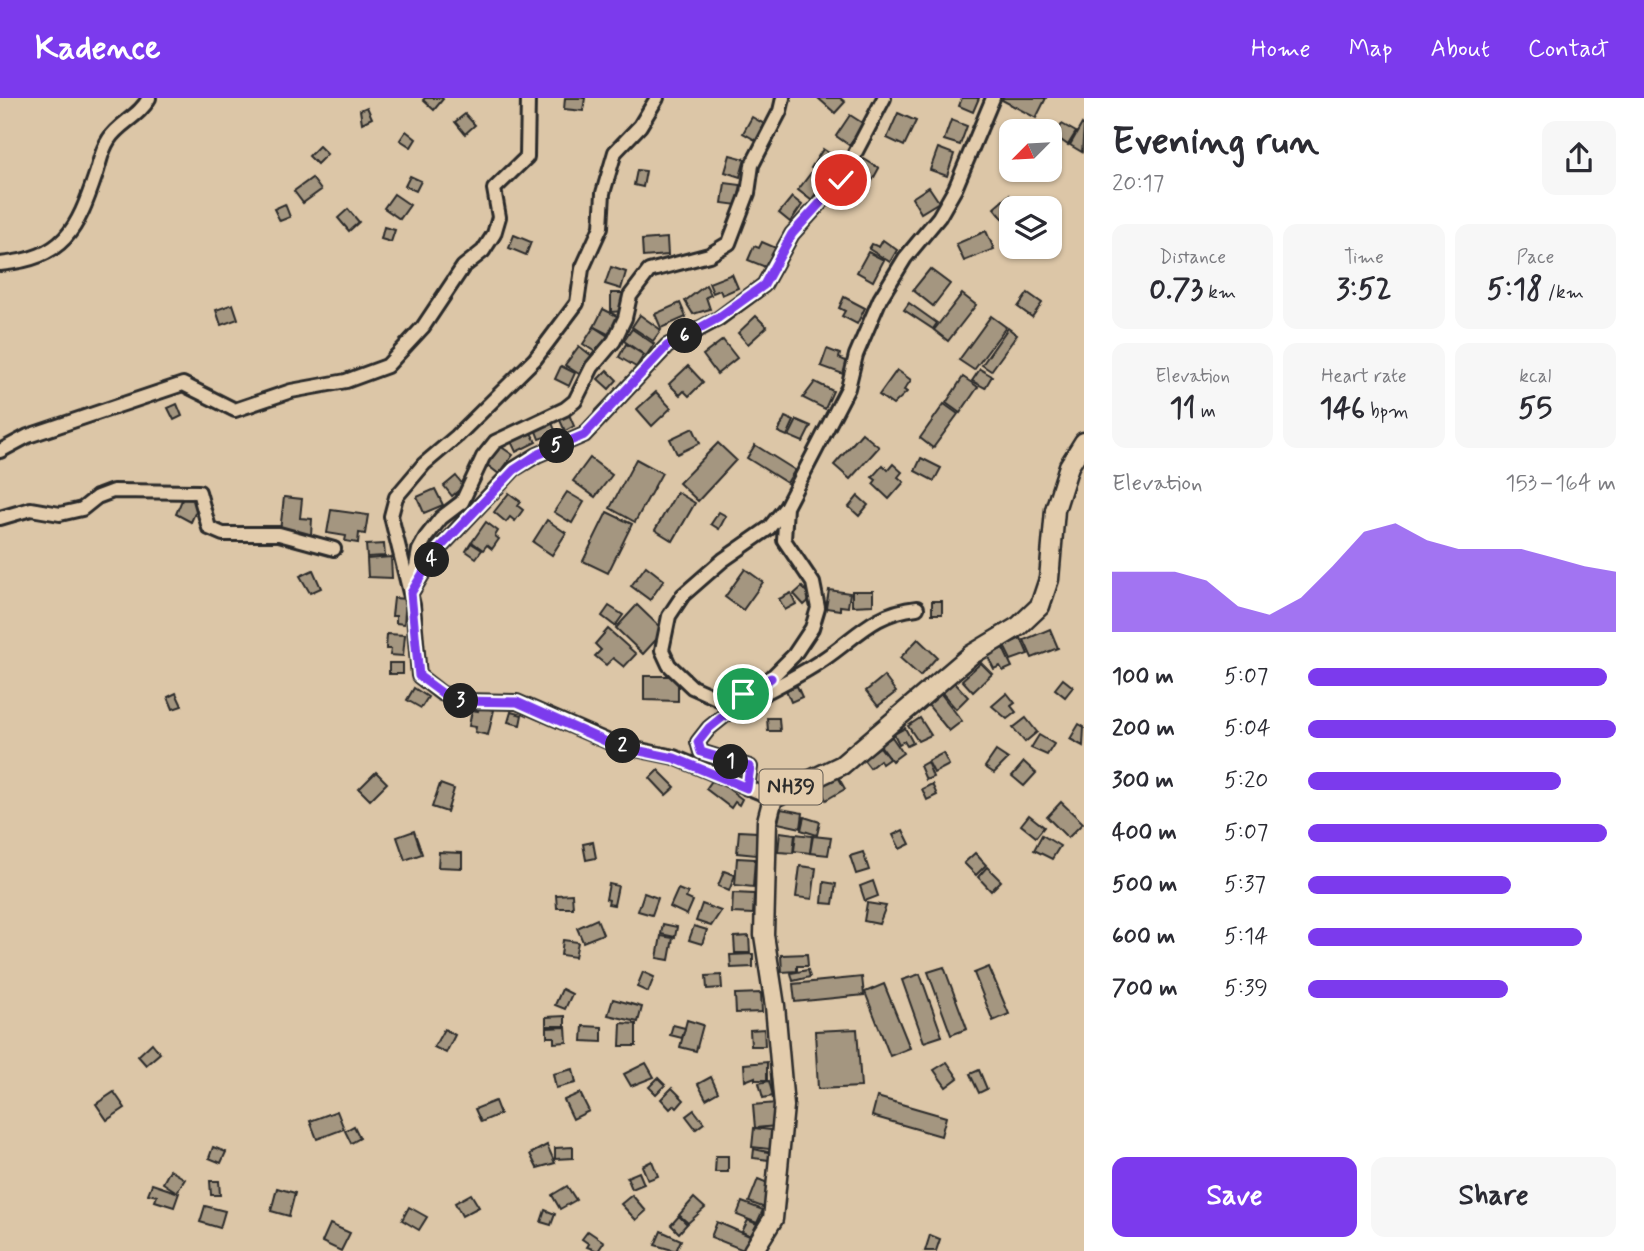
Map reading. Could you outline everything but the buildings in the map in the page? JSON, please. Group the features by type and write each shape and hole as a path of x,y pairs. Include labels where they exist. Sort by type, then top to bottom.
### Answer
{"highway":[{"name":"NH39","path":"754,1251 773,1219 784,1106 775,1006 764,935 767,821 773,797 842,765 971,655 1019,626 1040,606 1049,579 1055,510 1069,466 1084,442"}],"street":[{"path":"0,264 23,262 46,255 71,235 82,214 100,153 111,136 132,120 149,98"},
{"path":"0,452 28,436 183,384 235,410 291,391 346,381 387,366 424,327 463,267 483,251 494,234 499,217 494,189 527,157 528,98"},
{"path":"657,98 640,126 615,152 603,193 601,227 582,269 577,303 535,359 457,436 424,464 396,497 391,516 411,593 419,676 442,693 461,701 517,702 616,746 674,758 773,797"},
{"path":"411,593 419,550 441,518 462,502 483,457 495,442 565,409 575,401 592,367 614,341 625,318 630,296 649,271 709,255 729,243 748,194 752,165 780,111 783,98"},
{"path":"411,593 435,553 514,470 537,455 584,435 667,346 718,318 764,285 792,234 841,180 884,98"},
{"path":"771,678 743,694 721,700 692,687 669,665 662,650 669,616 683,594 723,560 769,528 786,507 848,388 856,355 880,299 905,258 939,217 955,189 993,98"},
{"path":"0,517 31,509 60,514 113,491 199,492 208,528 223,534 279,534 334,549"},
{"path":"747,788 750,767 701,752 698,742 709,728 771,678 794,655 812,628 818,608 813,583 784,540 786,507"},
{"path":"730,711 825,658 855,632 875,620 898,610 917,608"}],"route":[{"path":"743,694 771,678 709,728 698,742 701,752 750,767 747,788 674,758 645,749 616,746 550,714 517,702 461,701 442,693 419,676 411,593 428,569 435,553 476,513 514,470 537,455 584,435 667,346 718,318 764,285 792,234 841,180"}]}
